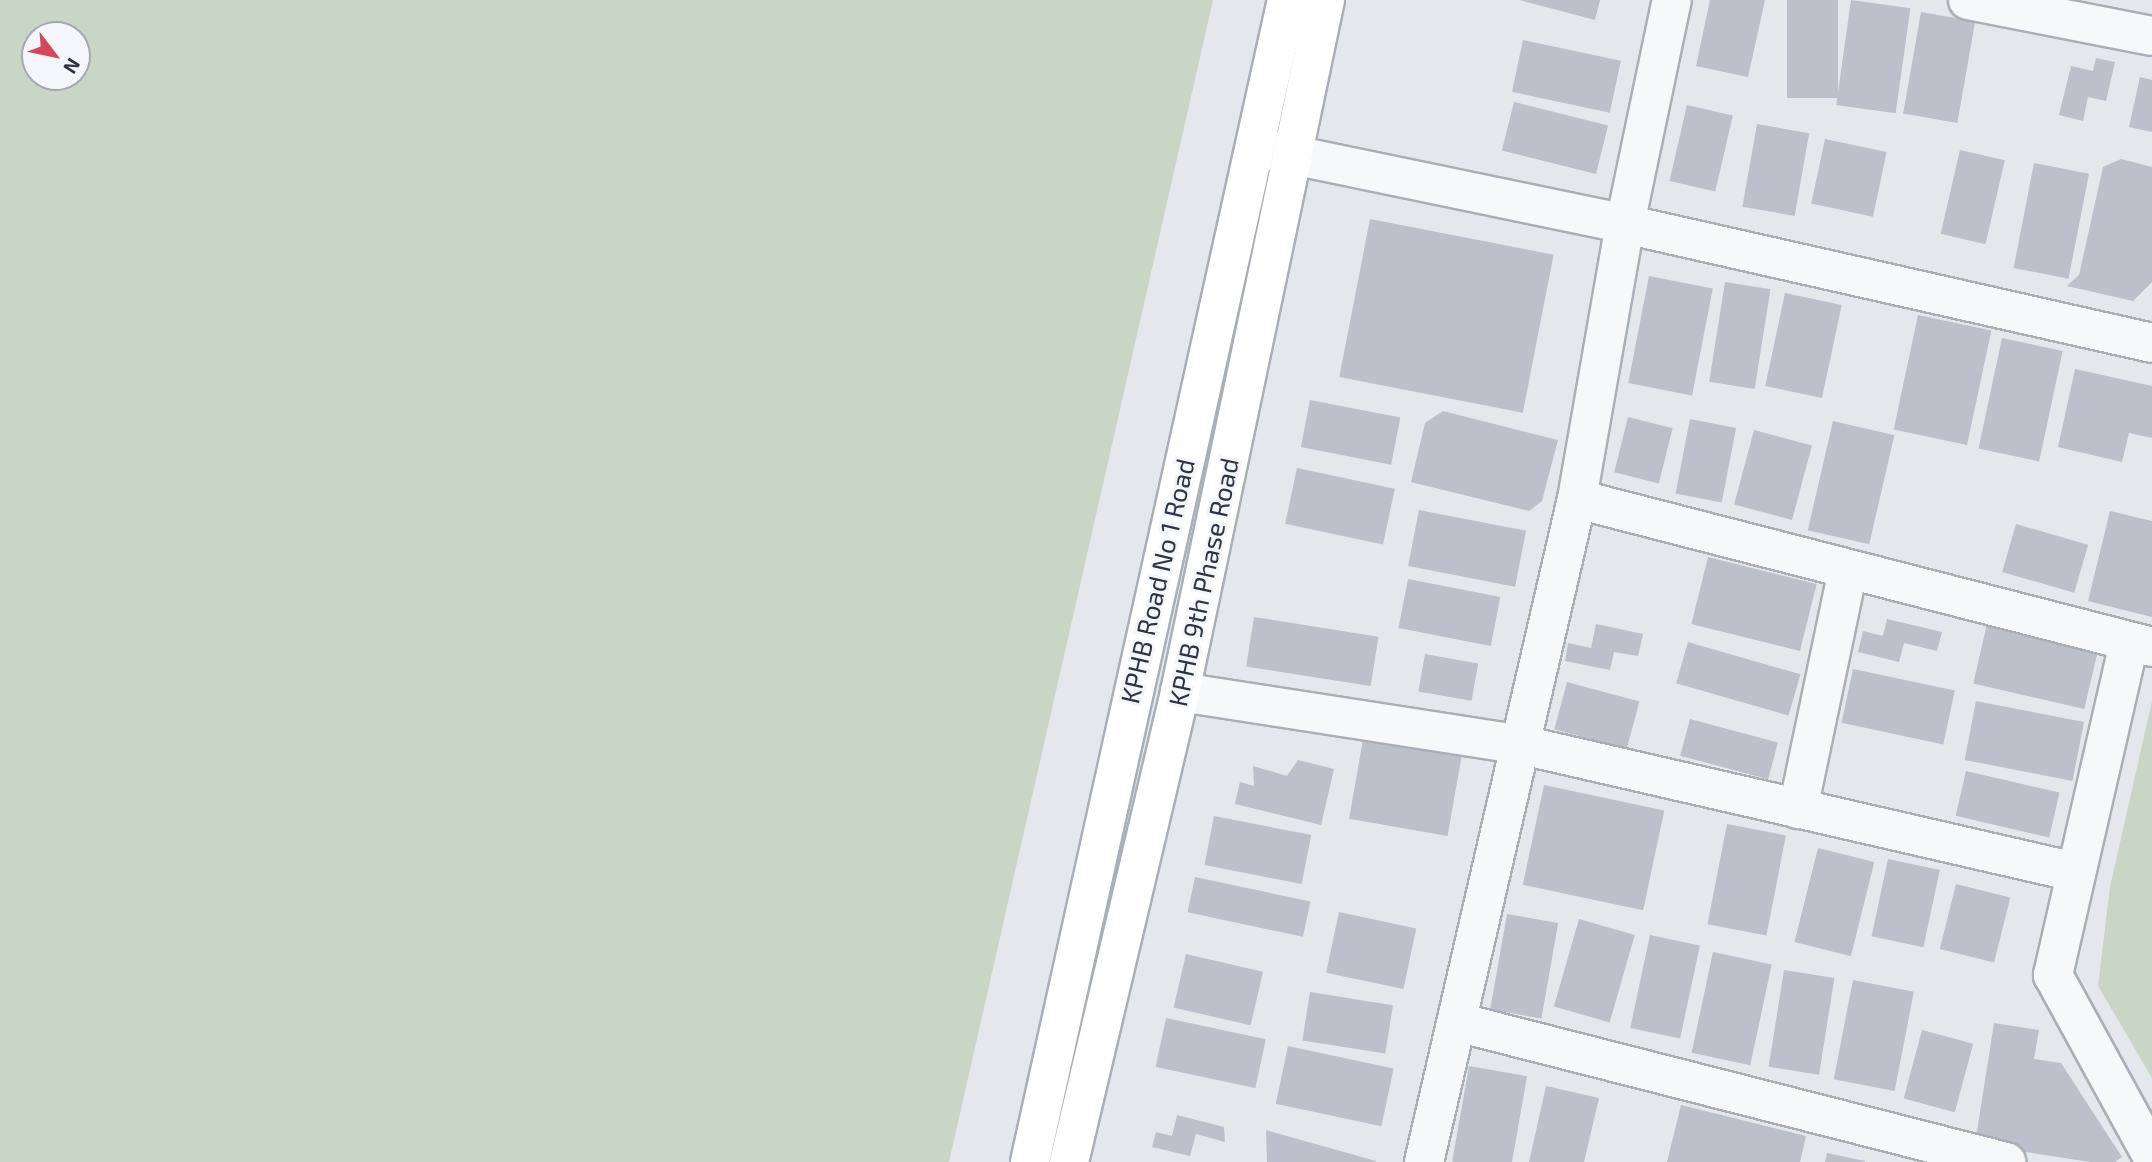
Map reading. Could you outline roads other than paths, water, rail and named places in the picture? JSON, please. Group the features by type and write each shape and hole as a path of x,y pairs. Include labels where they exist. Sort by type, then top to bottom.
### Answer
{"main road":[{"name":"KPHB Road No 1 Road","path":"1030,1162 1287,0"},
{"name":"KPHB 9th Phase Road","path":"1069,1162 1180,692 1295,154 1325,0"}],"street":[{"path":"1424,1162 1577,499 1625,224 1672,0"},
{"path":"1968,0 2152,36"},
{"path":"1254,147 1625,224 2152,343"},
{"path":"1577,499 2141,645 2075,872 2053,975 2152,1156"},
{"path":"1798,809 1848,570"},
{"path":"1180,692 1521,745 2075,872"},
{"path":"1457,1022 2006,1162"}]}
